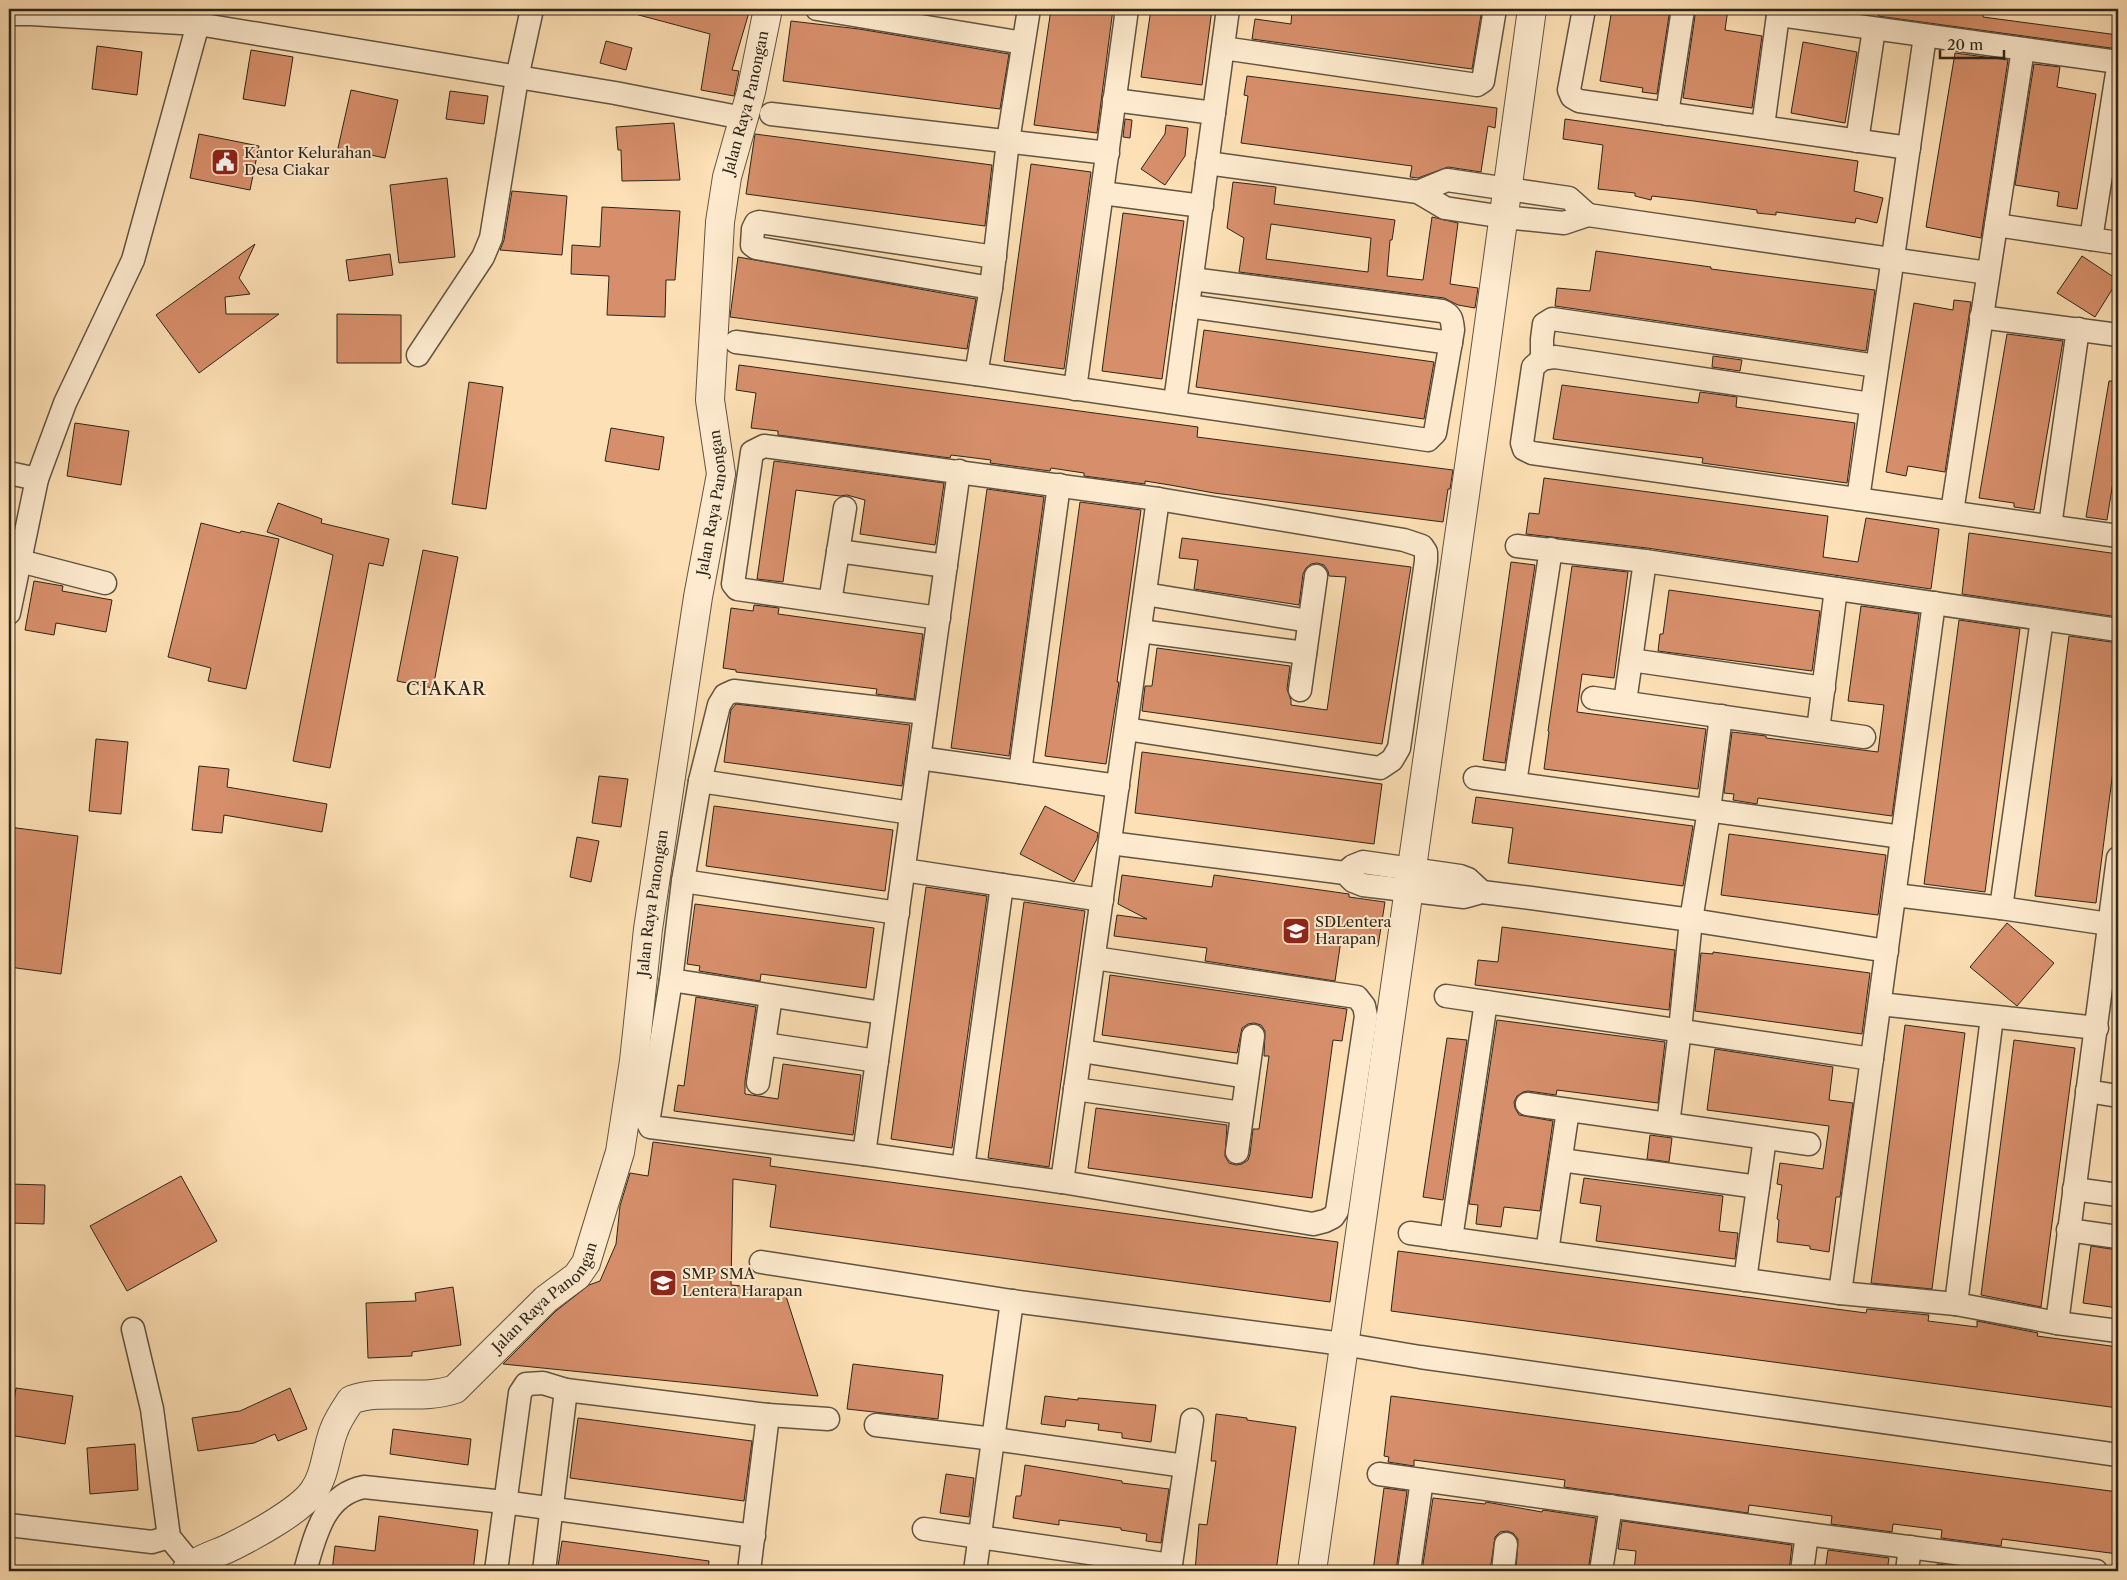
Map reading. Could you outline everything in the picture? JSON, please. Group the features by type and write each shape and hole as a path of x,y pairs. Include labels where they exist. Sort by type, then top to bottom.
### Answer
{"street":[{"path":"418,355 483,257 491,238 517,78 532,9"},
{"name":"Jalan Raya Panongan","path":"189,1568 264,1529 297,1506 313,1492 322,1471 334,1430 351,1400 368,1396 437,1394 456,1389 540,1305 577,1276 586,1263 620,1152 634,1061 654,890 698,597 721,474 710,400 720,222 727,178 751,92 768,9"},
{"path":"816,9 1023,43"},
{"path":"976,374 991,288 1008,141 1029,9"},
{"path":"1075,389 1127,9"},
{"path":"1175,402 1228,9"},
{"path":"1223,48 1477,86 1483,81 1495,9"},
{"path":"1312,1571 1354,1346 1421,882 1513,218 1532,9"},
{"path":"1584,9 1570,90 1572,97 1579,100 1909,148"},
{"path":"1667,114 1683,9"},
{"path":"1763,126 1778,12 1830,16 1874,29 2118,62"},
{"path":"9,14 198,24 615,93 743,118"},
{"path":"9,613 37,479 65,402 132,260 198,24"},
{"path":"1858,141 1874,29"},
{"path":"1858,499 1925,36"},
{"path":"1952,512 2023,49"},
{"path":"2091,239 2118,68"},
{"path":"1114,100 1214,113"},
{"path":"771,114 1108,153"},
{"path":"1207,163 1418,192 1445,208 1513,218 1564,223 1588,215 1988,273"},
{"path":"1418,192 1447,180 1569,198 1588,215"},
{"path":"1102,193 1202,206"},
{"path":"991,288 756,248 752,245 753,229 756,223 759,222 995,257"},
{"path":"1996,224 2118,243"},
{"path":"736,342 1175,402 1428,440 1435,433 1453,330 1451,317 1442,311 1192,279"},
{"path":"1188,306 1451,343"},
{"path":"1981,317 2118,335"},
{"path":"1877,366 1552,320 1544,324 1542,358 1534,367 1522,437 1524,449 1532,452 2118,536"},
{"path":"2050,526 2078,329"},
{"path":"1542,358 1555,357 1871,404"},
{"path":"939,618 737,589 734,584 752,452 764,446 959,470 1158,499 1404,540 1422,546 1426,552 1400,748 1392,760 1380,768 1126,729"},
{"path":"864,1154 959,470"},
{"path":"9,473 37,479"},
{"path":"1020,772 1059,485"},
{"path":"1062,1182 1158,499"},
{"path":"830,602 845,508"},
{"path":"1516,546 1645,561 2118,630"},
{"path":"1515,783 1550,549"},
{"path":"838,551 946,566"},
{"path":"20,561 105,583"},
{"path":"1625,702 1645,561"},
{"path":"1300,690 1316,576"},
{"path":"1818,730 1836,589"},
{"path":"1145,594 1310,621"},
{"path":"1840,1293 1934,603"},
{"path":"2001,908 2042,619"},
{"path":"1140,631 1305,653"},
{"path":"1631,660 1824,688"},
{"path":"925,713 734,691 725,695 719,705 700,781 683,881 671,980 650,1114 650,1127 864,1154 1062,1182 1313,1224 1325,1221 1337,1211 1366,1016 1364,1006 1357,997 1094,958"},
{"path":"1593,698 1864,737"},
{"path":"1668,1124 1691,920 1709,810 1721,716"},
{"path":"919,758 1118,786"},
{"path":"1475,778 1902,837"},
{"path":"700,781 911,814"},
{"path":"1110,843 1344,873 1353,866 1363,862 1421,882 1458,886 1464,898 1482,892 1691,920 1887,951"},
{"path":"2057,1323 2087,1092 2097,1028 2110,978 2109,924 2118,867"},
{"path":"904,870 1102,900"},
{"path":"683,881 898,913"},
{"path":"963,1168 1002,885"},
{"path":"1895,895 2109,924"},
{"path":"671,980 883,1013"},
{"path":"758,1083 771,996"},
{"path":"1446,996 1872,1059"},
{"path":"1452,1239 1486,1002"},
{"path":"1880,1004 2097,1028"},
{"path":"1956,1304 1992,1017"},
{"path":"1237,1152 1253,1036"},
{"path":"764,1044 877,1061"},
{"path":"1081,1051 1247,1077"},
{"path":"1075,1089 1242,1113"},
{"path":"2087,1092 2118,1096"},
{"path":"1527,1104 1809,1144"},
{"path":"1547,1252 1568,1110"},
{"path":"1745,1280 1765,1138"},
{"path":"1561,1160 1758,1188"},
{"path":"2074,1189 2118,1196"},
{"path":"2068,1230 2118,1237"},
{"path":"1410,1233 1840,1293 1956,1304 2057,1323 2118,1331"},
{"path":"761,1262 1012,1302 1354,1346 1420,1357 2118,1455"},
{"path":"975,1571 1012,1302"},
{"path":"133,1329 152,1409 169,1537 189,1568"},
{"path":"496,1571 504,1502 522,1388 526,1384 544,1383 566,1390 768,1415 828,1419"},
{"path":"544,1571 566,1390"},
{"path":"749,1571 768,1415"},
{"path":"924,1529 980,1536 1170,1568 1192,1420"},
{"path":"876,1425 994,1439 1185,1466"},
{"path":"1379,1474 1910,1547 2021,1566 2096,1571"},
{"path":"1409,1571 1422,1480"},
{"path":"305,1571 318,1527 330,1509 345,1495 355,1489 364,1487 504,1502 754,1536"},
{"path":"1601,1571 1611,1506"},
{"path":"9,1526 152,1542 169,1537"},
{"path":"1802,1571 1807,1534"},
{"path":"1503,1571 1506,1544"},
{"path":"1907,1571 1910,1547"}],"building":[{"path":"636,9 750,9 732,70 739,71 734,96 701,90 710,34 635,14"},
{"path":"1051,9 1086,12 1086,9 1113,9 1097,133 1034,125"},
{"path":"1151,9 1212,9 1202,85 1141,77"},
{"path":"1292,9 1482,9 1472,69 1252,39 1255,19 1291,24"},
{"path":"1612,9 1670,9 1657,94 1642,92 1643,88 1600,81"},
{"path":"1696,9 1728,9 1725,30 1762,36 1752,108 1683,98"},
{"path":"1879,9 1951,9 1983,13 1983,17 2118,35 2118,49 1878,16"},
{"path":"791,21 859,29 1009,54 1000,109 783,81"},
{"path":"606,41 632,48 626,70 600,63"},
{"path":"1803,42 1857,52 1845,123 1791,113"},
{"path":"97,46 142,52 137,95 92,89"},
{"path":"251,50 293,57 285,106 243,99"},
{"path":"1955,53 2008,60 1981,238 1926,227"},
{"path":"2034,64 2060,67 2057,87 2096,94 2077,209 2057,206 2059,192 2015,185"},
{"path":"1247,76 1497,108 1495,128 1488,126 1481,172 1448,167 1418,178 1410,177 1412,166 1241,143 1248,96 1244,95"},
{"path":"351,90 398,100 385,158 338,148"},
{"path":"450,91 488,96 484,124 446,119"},
{"path":"1125,119 1132,120 1130,138 1123,137"},
{"path":"1565,119 1858,161 1854,191 1883,198 1877,223 1856,218 1855,223 1776,212 1776,215 1757,213 1757,210 1694,201 1652,196 1651,200 1635,196 1635,193 1598,189 1603,145 1563,139"},
{"path":"674,123 680,180 622,181 621,150 618,150 616,127"},
{"path":"1166,125 1188,128 1185,156 1165,185 1141,169 1165,134"},
{"name":"Kantor Kelurahan Desa Ciakar","path":"199,134 259,146 250,190 190,178"},
{"path":"755,134 992,165 985,226 746,194"},
{"path":"1031,164 1091,172 1064,369 1004,361"},
{"path":"447,178 455,257 399,263 390,185"},
{"path":"1233,182 1276,187 1274,204 1395,220 1392,240 1390,240 1387,276 1423,280 1432,217 1458,223 1450,284 1478,288 1475,308 1458,305 1444,298 1239,272 1244,238 1227,228","holes":["1271,224 1371,238 1368,272 1266,259"]},
{"path":"512,191 567,196 562,255 500,250 504,240"},
{"path":"602,207 680,211 675,280 666,280 665,317 607,315 609,276 571,274 572,245 600,247"},
{"path":"1123,213 1184,221 1162,379 1102,371"},
{"path":"255,244 239,278 250,294 225,297 226,314 279,314 199,373 156,315"},
{"path":"1596,251 1711,267 1711,269 1875,290 1866,351 1555,306 1557,288 1590,291"},
{"path":"390,254 393,275 349,281 346,260"},
{"path":"2082,256 2118,280 2095,317 2057,293"},
{"path":"738,257 976,299 967,349 730,317"},
{"path":"1954,300 1971,302 1945,472 1908,466 1906,476 1886,472 1914,303 1953,310"},
{"path":"337,314 401,315 401,363 337,363"},
{"path":"1204,330 1434,362 1424,419 1196,387"},
{"path":"2007,334 2063,341 2034,510 2014,507 2014,503 1979,498"},
{"path":"1713,356 1742,360 1740,371 1712,367"},
{"path":"739,365 1198,427 1197,437 1453,470 1450,489 1448,489 1443,522 1214,493 1145,481 1145,484 1084,476 1084,473 1051,468 1050,471 990,463 991,460 951,455 950,458 778,435 778,431 751,428 756,393 736,390"},
{"path":"2109,381 2118,381 2118,450 2107,520 2086,517"},
{"path":"469,382 503,387 486,509 452,504"},
{"path":"1562,385 1698,403 1700,392 1737,397 1736,407 1855,423 1847,483 1702,463 1703,458 1553,439"},
{"path":"75,423 129,431 121,485 67,476"},
{"path":"611,428 664,437 659,470 605,461"},
{"path":"774,461 944,483 935,545 860,534 865,500 847,495 840,496 796,490 783,582 757,579"},
{"path":"1544,478 1828,516 1823,557 1858,562 1866,518 1939,529 1931,589 1647,548 1526,534 1529,513 1539,514"},
{"path":"987,489 1044,497 1009,756 951,748"},
{"path":"1080,502 1141,510 1117,682 1119,682 1106,764 1045,756"},
{"path":"278,503 322,519 321,523 389,539 383,566 369,563 330,768 293,761 333,555 267,532"},
{"path":"201,523 240,533 241,531 279,539 246,689 208,681 211,668 168,657"},
{"path":"1969,533 2118,554 2118,617 1962,594"},
{"path":"1182,538 1411,567 1382,744 1142,711 1145,686 1152,686 1157,648 1290,666 1287,689 1291,705 1327,710 1346,577 1329,576 1324,565 1311,564 1303,574 1299,605 1194,589 1198,560 1179,558"},
{"path":"423,550 458,557 433,688 397,681"},
{"path":"1511,562 1535,565 1505,763 1483,760"},
{"path":"1572,566 1628,572 1614,678 1582,674 1577,712 1706,729 1698,789 1544,769"},
{"path":"34,581 63,586 62,591 112,600 106,632 56,623 54,635 25,630"},
{"path":"1669,590 1820,611 1812,671 1658,651 1660,634 1663,634"},
{"path":"754,605 779,608 778,614 923,634 914,699 876,694 877,689 736,672 736,670 723,668 731,608 753,611"},
{"path":"1861,606 1919,614 1892,816 1758,798 1757,804 1733,800 1734,794 1724,793 1732,732 1878,752 1884,705 1848,701"},
{"path":"1959,620 2020,629 1985,892 1924,884"},
{"path":"2069,636 2118,643 2118,732 2096,903 2035,896"},
{"path":"736,704 910,725 902,786 724,762 731,710"},
{"path":"96,739 128,742 121,814 89,811"},
{"path":"1142,752 1382,784 1374,844 1135,813"},
{"path":"199,766 229,769 227,787 327,804 322,832 224,815 222,833 192,830"},
{"path":"599,776 628,779 621,827 592,823"},
{"path":"1476,797 1693,826 1683,886 1508,863 1513,828 1472,823"},
{"path":"714,806 893,830 885,891 706,866"},
{"path":"1045,806 1098,833 1097,839 1074,882 1020,854"},
{"path":"9,827 78,836 61,974 9,967"},
{"path":"1729,834 1886,855 1878,915 1721,895"},
{"path":"577,837 599,841 591,882 570,877"},
{"name":"SDLentera Harapan","path":"1122,875 1212,887 1214,875 1349,894 1349,897 1385,902 1378,946 1341,940 1335,981 1205,961 1207,948 1114,936 1117,915 1147,919 1118,904"},
{"path":"926,887 987,896 952,1148 891,1139"},
{"path":"1024,902 1085,911 1049,1167 988,1158"},
{"path":"695,904 874,928 866,988 761,974 760,981 699,971 700,966 687,964"},
{"path":"2007,923 2054,963 2017,1006 1970,967"},
{"path":"1502,927 1675,950 1669,1010 1475,985 1478,960 1498,962"},
{"path":"1713,952 1870,973 1862,1034 1695,1011 1701,953 1713,954"},
{"path":"1110,975 1347,1009 1342,1041 1333,1040 1312,1198 1088,1168 1096,1108 1227,1125 1225,1156 1229,1163 1242,1164 1248,1160 1250,1154 1253,1129 1259,1129 1269,1056 1264,1056 1265,1031 1261,1025 1254,1023 1242,1028 1237,1053 1102,1035"},
{"path":"696,997 756,1007 745,1081 745,1094 778,1099 783,1064 861,1075 853,1135 674,1111 678,1085 684,1086"},
{"path":"1497,1020 1665,1042 1658,1103 1557,1090 1556,1095 1528,1091 1517,1096 1514,1102 1519,1115 1553,1121 1540,1211 1504,1207 1501,1227 1476,1224 1478,1205 1469,1204"},
{"path":"1905,1025 1965,1033 1932,1289 1871,1283"},
{"path":"1447,1038 1467,1040 1443,1200 1423,1197"},
{"path":"2014,1040 2075,1048 2041,1307 1981,1295"},
{"path":"1715,1049 1833,1067 1829,1100 1853,1103 1840,1197 1836,1197 1829,1252 1810,1249 1810,1246 1777,1242 1779,1220 1777,1219 1782,1185 1777,1184 1780,1163 1823,1169 1829,1126 1707,1110"},
{"path":"1650,1135 1672,1138 1669,1162 1647,1159"},
{"path":"653,1142 771,1158 770,1166 1338,1242 1330,1302 770,1227 776,1185 733,1179 731,1285 784,1290 818,1396 503,1364 556,1311 589,1285 600,1281 616,1244 620,1206 630,1173 648,1176"},
{"path":"181,1176 217,1241 127,1291 90,1226"},
{"path":"1584,1178 1723,1196 1719,1231 1738,1233 1735,1259 1596,1241 1601,1206 1580,1203"},
{"path":"9,1184 45,1185 44,1224 9,1223"},
{"path":"2091,1246 2118,1250 2118,1308 2083,1303"},
{"path":"1398,1251 1866,1313 1867,1309 1929,1315 1928,1321 1977,1327 1977,1321 2038,1333 2037,1336 2118,1347 2118,1408 1391,1311"},
{"path":"453,1287 461,1345 412,1352 412,1356 368,1358 366,1303 416,1301 415,1293"},
{"path":"853,1364 943,1375 938,1419 847,1409"},
{"path":"16,1388 73,1396 65,1444 9,1435"},
{"path":"290,1388 307,1429 278,1441 275,1434 254,1443 198,1451 192,1418 240,1411"},
{"path":"1045,1396 1156,1405 1151,1442 1122,1438 1122,1433 1098,1430 1099,1424 1066,1420 1065,1427 1041,1424"},
{"path":"1391,1396 2118,1492 2118,1554 2002,1539 2001,1546 1941,1538 1942,1530 1893,1524 1892,1532 1831,1524 1832,1516 1749,1505 1748,1513 1564,1487 1565,1480 1414,1460 1414,1466 1388,1462 1389,1457 1384,1456"},
{"path":"1216,1414 1296,1427 1276,1571 1195,1571 1199,1524 1207,1525 1216,1461 1211,1461"},
{"path":"578,1418 752,1441 744,1501 570,1478"},
{"path":"393,1429 471,1439 468,1465 390,1454"},
{"path":"135,1444 138,1490 90,1494 87,1448"},
{"path":"1025,1465 1122,1481 1122,1483 1169,1489 1161,1543 1146,1541 1147,1534 1121,1530 1121,1528 1059,1520 1059,1525 1013,1518 1016,1496 1021,1496"},
{"path":"946,1474 974,1478 969,1517 940,1513"},
{"path":"1384,1488 1407,1491 1396,1571 1373,1571"},
{"path":"1433,1498 1485,1504 1486,1502 1542,1512 1543,1510 1596,1518 1588,1571 1516,1571 1518,1539 1513,1533 1507,1531 1500,1532 1495,1537 1490,1571 1422,1571"},
{"path":"379,1516 478,1530 473,1571 332,1571 335,1546 375,1551"},
{"path":"1622,1521 1792,1545 1789,1571 1759,1567 1759,1571 1634,1571 1636,1551 1618,1549"},
{"path":"562,1541 709,1561 708,1571 595,1571 558,1566"},
{"path":"1828,1550 1889,1558 1887,1571 1825,1571"},
{"path":"1937,1564 1995,1571 1936,1571"}],"place":[{"name":"Kantor Kelurahan Desa Ciakar","path":"225,162"},
{"name":"SDLentera Harapan","path":"1296,931"},
{"name":"SMP SMA Lentera Harapan","path":"663,1283"}],"district":[{"name":"CIAKAR","path":"446,689"}]}
